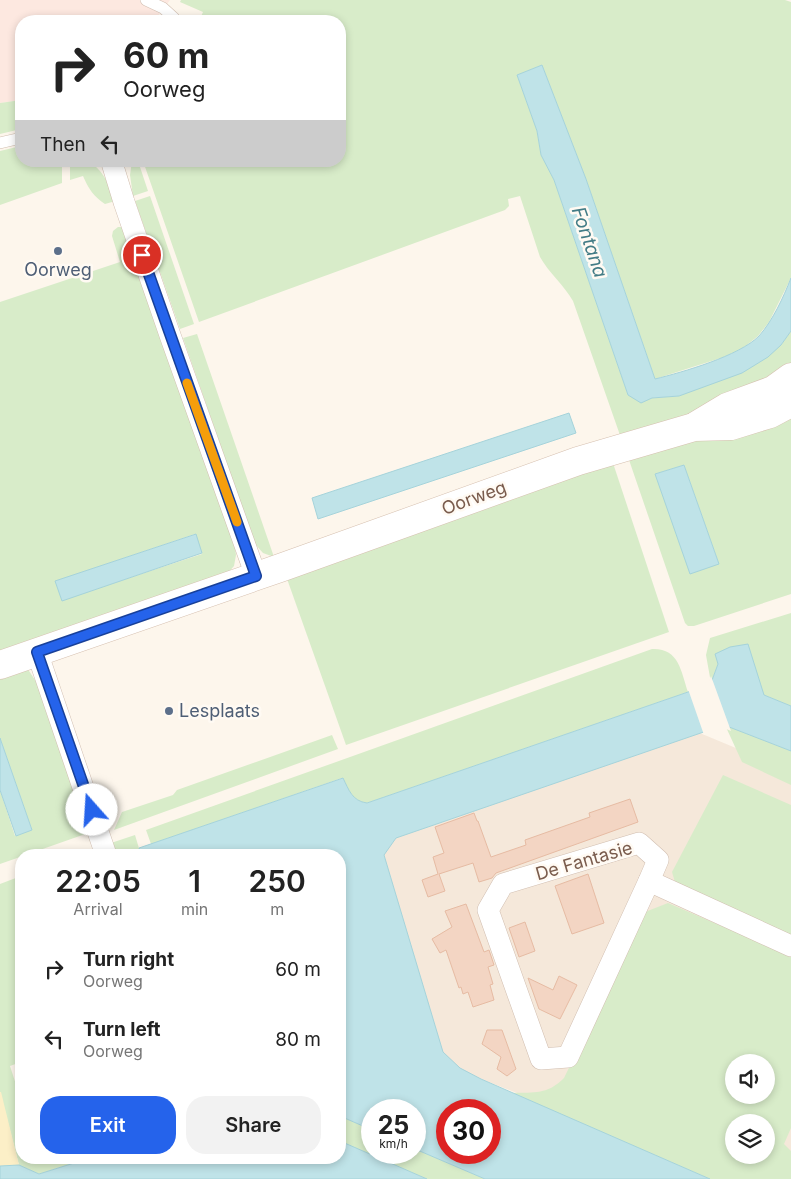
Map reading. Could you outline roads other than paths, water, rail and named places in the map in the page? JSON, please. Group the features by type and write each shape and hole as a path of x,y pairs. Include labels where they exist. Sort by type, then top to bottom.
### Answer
{"street":[{"path":"114,167 171,338 256,576"},
{"name":"Oorweg","path":"694,427 727,407 772,390 791,377"},
{"name":"Oorweg","path":"0,665 578,461 694,427 731,426 770,414 791,403"},
{"path":"37,652 104,847"},
{"name":"De Fantasie","path":"640,844 658,860 649,882 568,1057 541,1059 488,910 503,884 640,844"},
{"path":"649,882 791,946"}],"lane":[{"path":"146,0 165,4 172,15"},
{"path":"0,143 15,139"}],"water":[{"name":"Fontana","path":"542,65 586,179 655,379 725,357 750,343 759,336 769,323 791,278 791,331 781,345 768,357 742,373 679,396 652,398 641,403 628,395 554,180 541,155 537,131 517,75"},
{"path":"569,413 576,433 318,519 312,498"},
{"path":"684,465 719,564 690,574 655,474"},
{"path":"196,534 202,553 62,601 55,581"},
{"path":"748,644 764,695 791,706 791,751 724,725 396,838 384,855 443,1052 460,1068 481,1079 710,1179 485,1179 450,1164 501,1164 501,1099 436,1099 436,1158 426,1154 426,1099 361,1099 361,1125 346,1119 346,849 139,848 343,778 354,797 367,803 711,683 718,664 715,654 730,647"},
{"path":"0,738 32,830 16,836 0,790"},
{"path":"346,1144 361,1150 361,1164 393,1164 427,1179 0,1179 0,1166 19,1165 39,1174 71,1164 346,1164"}],"place":[{"name":"Oorweg","path":"58,251"},
{"name":"Lesplaats","path":"169,711"}]}
